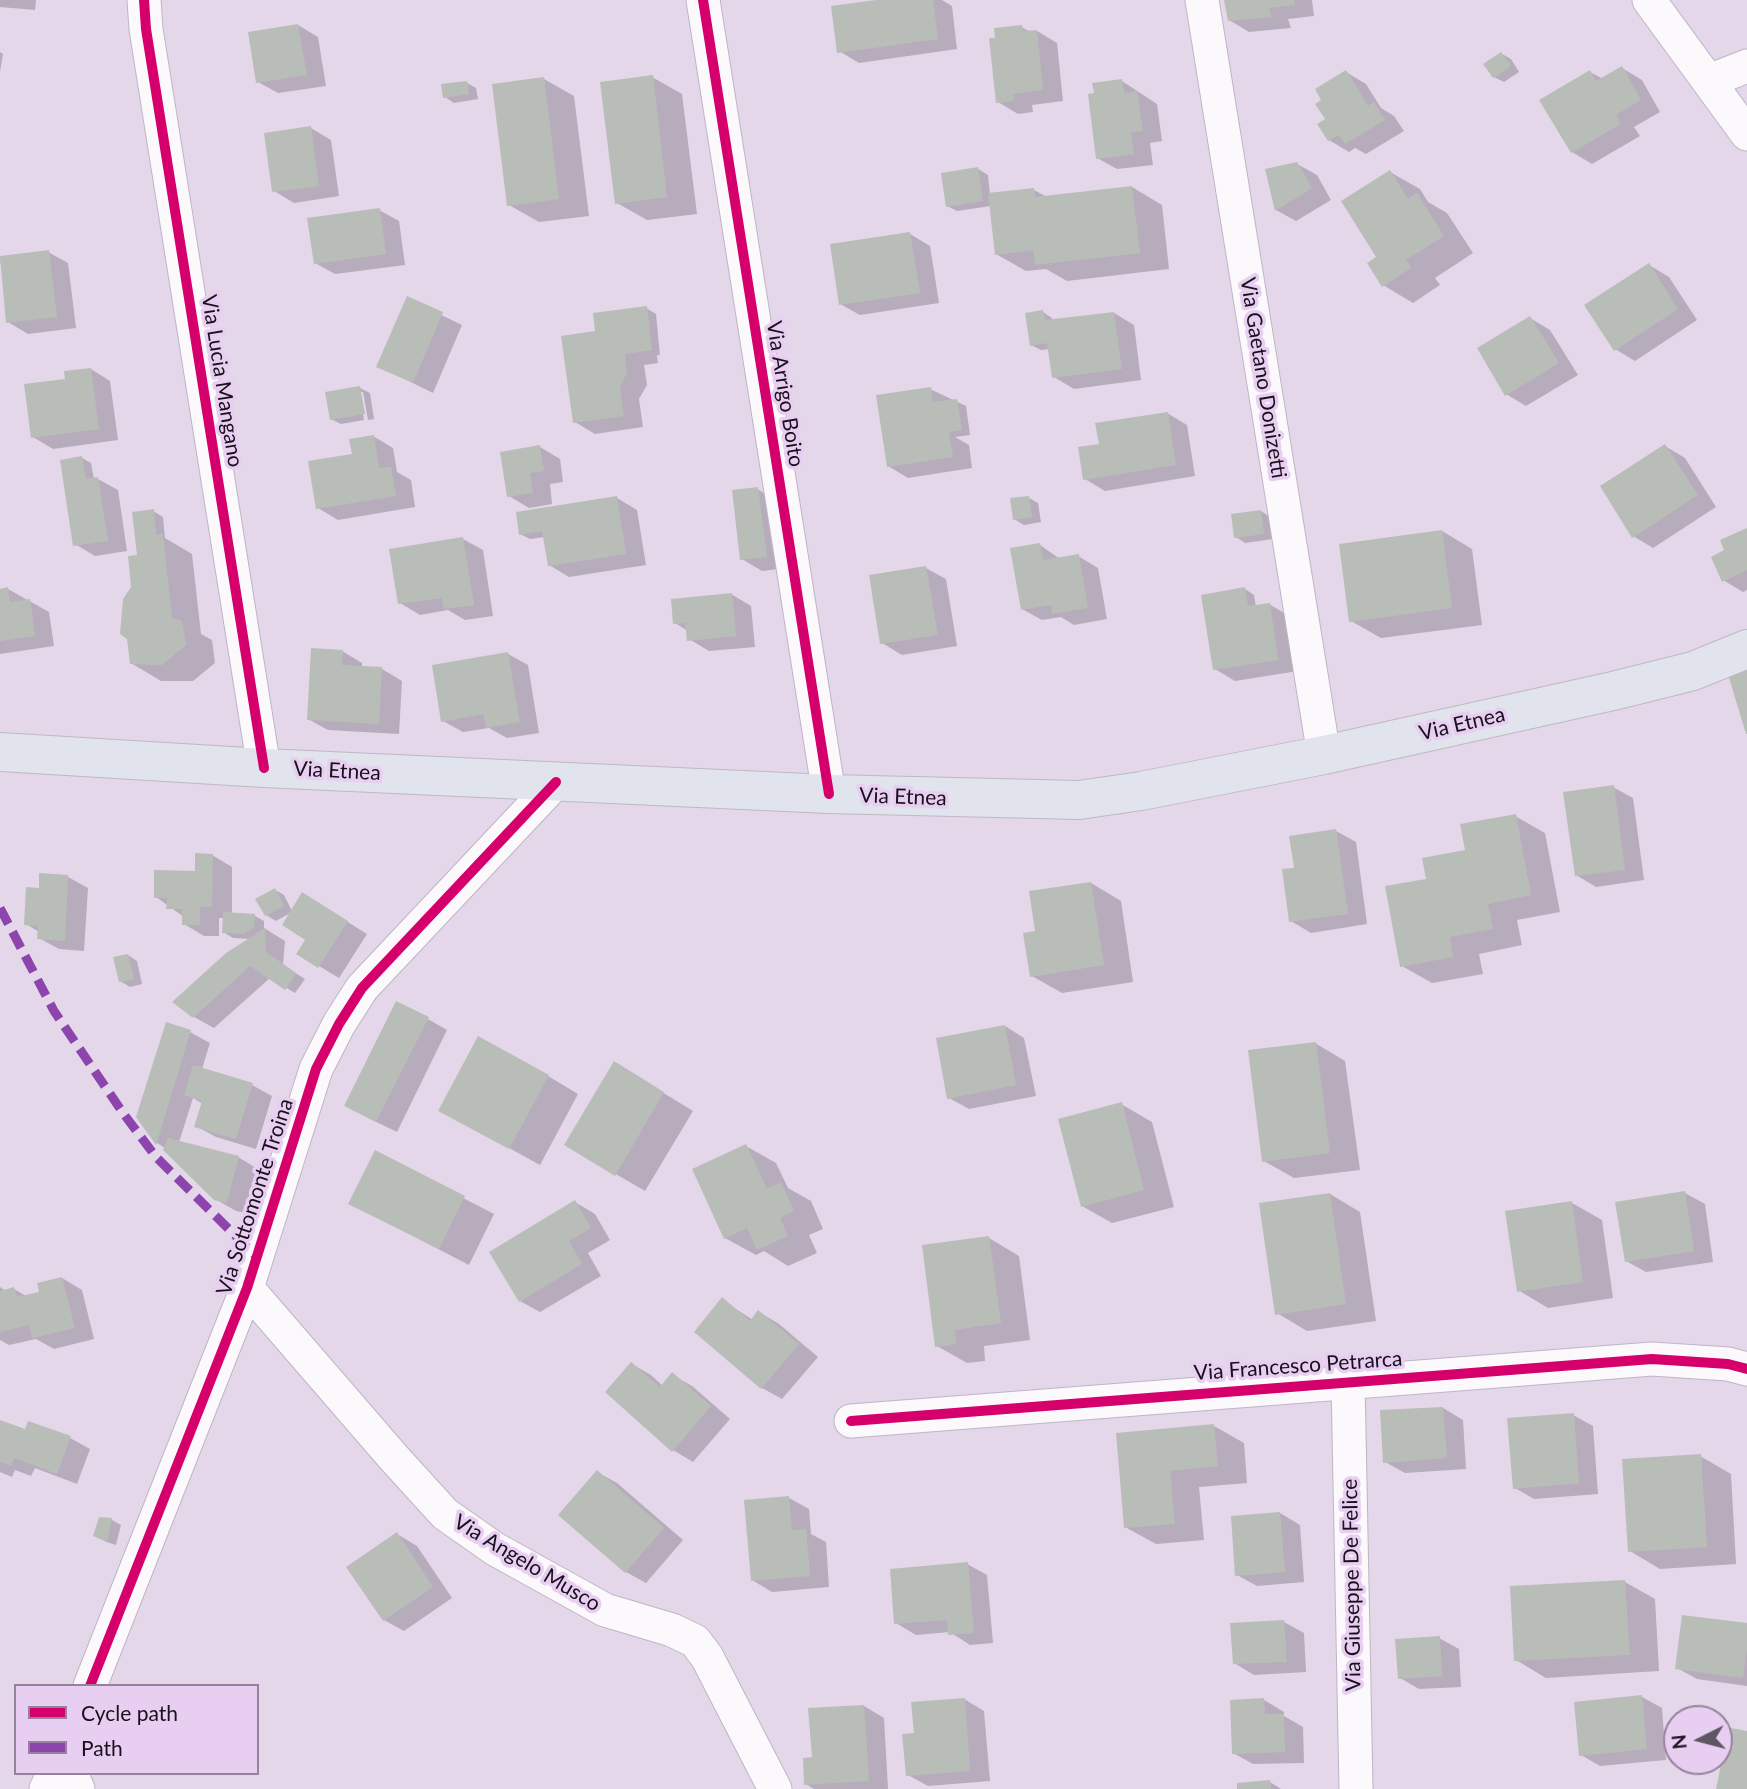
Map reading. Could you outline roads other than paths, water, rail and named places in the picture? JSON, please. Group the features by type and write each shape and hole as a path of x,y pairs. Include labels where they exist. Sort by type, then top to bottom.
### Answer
{"main road":[{"name":"Via Etnea","path":"0,752 556,782 829,794 1079,800 1141,791 1324,755 1693,671 1747,649"}],"street":[{"name":"Via Lucia Mangano","path":"144,0 264,768"},
{"name":"Via Arrigo Boito","path":"703,0 829,794"},
{"name":"Via Gaetano Donizetti","path":"1202,0 1324,755"},
{"path":"1650,0 1747,134"},
{"path":"1709,81 1747,66"},
{"name":"Via Sottomonte Troina","path":"91,1684 247,1288 316,1069 339,1024 362,988 556,782"},
{"name":"Via Angelo Musco","path":"247,1288 445,1514 495,1549 605,1610 672,1630 695,1641 707,1657 775,1789"},
{"name":"Via Francesco Petrarca","path":"851,1421 1652,1359 1728,1364 1747,1369"},
{"name":"Via Giuseppe De Felice","path":"1348,1381 1356,1789"}]}
